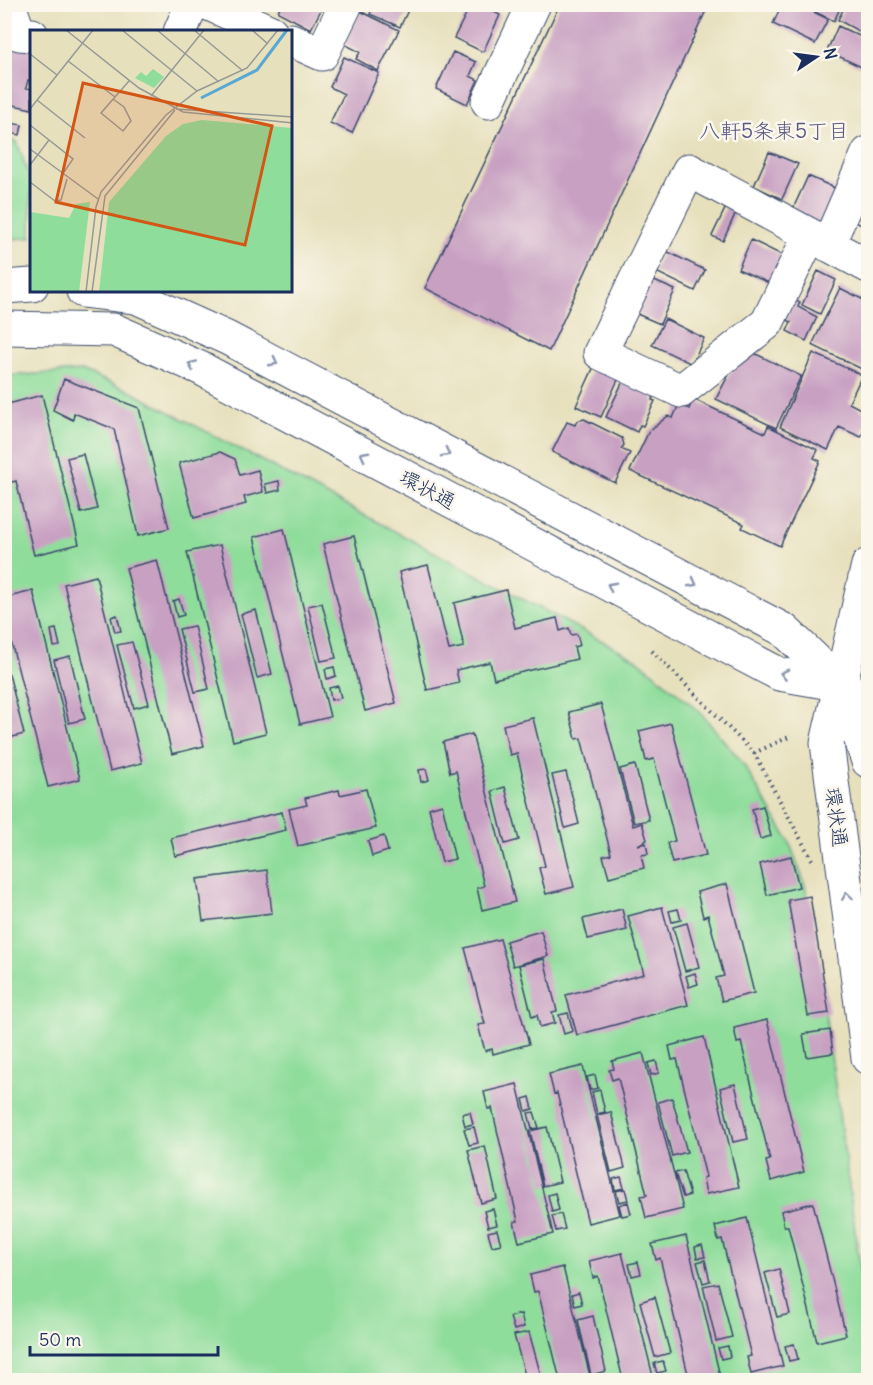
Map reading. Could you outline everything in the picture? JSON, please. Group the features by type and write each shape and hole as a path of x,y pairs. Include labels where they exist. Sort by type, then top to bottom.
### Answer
{"street":[{"path":"9,4 19,34 30,35"},
{"path":"181,30 192,4"},
{"path":"208,4 266,30"},
{"path":"292,40 322,54 346,4"},
{"path":"488,102 534,4"},
{"path":"868,153 819,240 767,323 681,391 600,353 689,170 819,240 868,266"},
{"path":"4,287 30,285"},
{"name":"環状通","path":"96,292 136,297 227,338 783,630 855,693 868,760"},
{"name":"環状通","path":"4,328 114,330 200,368 779,674 855,693"},
{"path":"855,693 868,566"},
{"name":"環状通","path":"855,693 827,743 868,1058"}],"path":[{"path":"652,651 754,753 816,866"},
{"path":"754,753 791,736"}],"green space":[{"path":"5,139 17,142 30,179 30,237 5,240"},
{"path":"82,371 128,390 638,660 699,711 742,762 789,841 805,885 814,931 868,1325 868,1380 5,1380 5,376"}],"building":[{"path":"281,4 324,4 311,29 278,12"},
{"path":"375,4 411,4 400,27 370,14"},
{"path":"465,4 478,4 500,15 483,52 454,38 467,12 462,10"},
{"path":"560,4 709,4 549,351 425,288"},
{"path":"782,4 797,4 828,19 815,44 773,24"},
{"path":"813,4 842,4 834,21 811,10"},
{"path":"846,4 868,4 868,21 862,33 838,20"},
{"path":"360,11 399,30 378,71 356,59 360,52 344,44"},
{"path":"838,26 868,40 868,70 827,51"},
{"path":"5,44 30,48 30,80 28,80 26,88 30,89 30,109 4,103"},
{"path":"453,52 476,62 470,76 478,80 467,104 436,89"},
{"path":"344,57 379,73 352,133 330,123 344,94 330,87"},
{"path":"4,122 22,125 20,135 4,132"},
{"path":"769,152 798,164 782,199 754,186"},
{"path":"808,176 837,189 821,225 792,211"},
{"path":"868,189 868,228 853,221"},
{"path":"726,207 736,212 723,241 712,236"},
{"path":"751,240 782,255 769,283 738,269"},
{"path":"664,250 705,270 695,291 654,271"},
{"path":"818,271 836,280 820,314 802,305"},
{"path":"652,280 675,290 660,324 637,314"},
{"path":"840,288 868,302 868,372 812,345"},
{"path":"794,299 800,302 798,307 817,317 806,341 787,331 791,322 785,319"},
{"path":"665,319 704,338 692,364 652,345"},
{"path":"754,353 801,376 776,428 716,399 729,374"},
{"path":"813,353 862,375 849,403 868,413 868,421 861,437 839,427 828,450 780,427"},
{"path":"596,362 621,373 601,417 576,406"},
{"path":"625,377 656,391 652,400 655,401 643,426 640,425 637,432 606,417"},
{"path":"64,379 139,408 169,528 138,536 114,429 74,413 73,420 53,410"},
{"path":"42,395 79,544 34,555 16,481 4,484 4,405"},
{"path":"693,399 765,433 768,426 818,450 814,458 820,461 780,546 742,528 744,524 630,471 649,431 668,416 673,418 679,404 689,409"},
{"path":"584,419 622,438 624,445 621,449 630,453 615,483 552,452 567,422 575,425 577,421"},
{"path":"220,452 235,459 240,475 258,470 263,492 244,497 246,504 194,518 179,463"},
{"path":"83,454 97,509 81,513 67,458"},
{"path":"279,481 280,490 267,493 265,484"},
{"path":"284,529 330,717 300,724 254,537"},
{"path":"354,536 396,703 365,711 323,544"},
{"path":"220,545 266,733 233,741 187,552"},
{"path":"157,560 204,746 172,754 126,568"},
{"path":"428,565 449,650 464,647 454,603 506,590 515,628 557,618 560,631 569,628 571,635 577,634 580,645 574,647 577,659 494,679 490,662 456,670 459,683 427,690 399,572"},
{"path":"96,576 142,763 110,771 64,584"},
{"path":"33,591 80,779 48,787 4,614 4,598"},
{"path":"179,599 184,615 177,617 173,601"},
{"path":"322,603 336,658 321,661 308,606"},
{"path":"256,610 272,674 257,678 241,614"},
{"path":"117,615 121,631 115,632 111,617"},
{"path":"194,626 209,689 195,692 179,629"},
{"path":"56,629 60,646 54,647 51,630"},
{"path":"132,642 149,704 134,708 117,645"},
{"path":"70,656 85,719 69,723 54,660"},
{"path":"334,667 336,676 327,679 325,669"},
{"path":"9,674 24,734 9,738 5,718 5,675"},
{"path":"338,686 341,698 331,700 329,688"},
{"path":"601,704 633,826 642,823 647,840 638,845 646,843 648,854 641,855 644,868 609,877 603,856 611,854 581,738 576,739 569,712"},
{"path":"533,718 574,887 546,894 539,868 545,866 517,753 510,755 503,725"},
{"path":"671,723 706,855 672,863 667,843 675,841 654,759 646,761 639,731"},
{"path":"472,734 515,902 482,910 477,888 484,886 456,771 450,773 443,742"},
{"path":"635,765 649,820 634,823 620,769"},
{"path":"426,769 429,780 421,782 419,770"},
{"path":"566,772 579,824 565,828 552,775"},
{"path":"505,787 519,840 505,844 492,791"},
{"path":"366,789 376,828 298,846 289,809 307,805 305,798 339,790 340,795"},
{"path":"442,804 455,859 442,862 429,808"},
{"path":"763,806 771,836 760,839 752,809"},
{"path":"282,812 286,830 175,856 171,838"},
{"path":"384,836 388,851 372,856 368,841"},
{"path":"791,856 799,887 767,895 760,864"},
{"path":"267,870 272,913 203,921 197,879"},
{"path":"727,884 754,993 722,1001 716,978 724,976 708,915 703,917 697,892"},
{"path":"810,896 829,1013 808,1016 788,900"},
{"path":"662,907 688,1005 577,1035 566,995 644,974 628,916"},
{"path":"622,909 627,930 588,939 583,919"},
{"path":"678,909 681,920 672,922 669,911"},
{"path":"687,923 699,967 685,971 673,927"},
{"path":"541,931 548,956 513,966 506,941"},
{"path":"500,939 529,1044 493,1054 492,1049 485,1051 478,1025 485,1024 465,948"},
{"path":"544,959 557,1011 552,1012 555,1023 540,1027 537,1015 532,1017 519,965"},
{"path":"695,973 698,984 689,987 686,976"},
{"path":"568,1013 573,1031 564,1034 559,1015"},
{"path":"767,1020 804,1172 771,1181 766,1161 770,1160 741,1042 737,1043 734,1028"},
{"path":"830,1030 833,1053 807,1057 803,1034"},
{"path":"704,1037 739,1187 706,1194 703,1178 706,1177 677,1059 672,1060 669,1046"},
{"path":"643,1053 683,1209 646,1218 641,1196 647,1195 618,1078 612,1080 609,1070 614,1069 612,1061"},
{"path":"656,1061 659,1073 651,1075 648,1063"},
{"path":"583,1066 620,1215 588,1223 557,1093 554,1094 549,1074"},
{"path":"595,1075 598,1088 590,1090 587,1077"},
{"path":"517,1084 553,1234 519,1242 514,1222 518,1221 492,1108 488,1109 484,1092"},
{"path":"735,1084 748,1139 733,1142 720,1088"},
{"path":"600,1090 605,1112 597,1114 592,1092"},
{"path":"530,1097 533,1109 526,1111 523,1099"},
{"path":"672,1098 687,1152 672,1156 658,1102"},
{"path":"470,1112 473,1124 465,1126 462,1114"},
{"path":"534,1112 539,1128 532,1129 528,1113"},
{"path":"611,1112 625,1168 611,1172 597,1115"},
{"path":"474,1127 478,1143 469,1145 464,1129"},
{"path":"547,1127 560,1182 543,1186 530,1131"},
{"path":"485,1146 497,1199 481,1203 468,1150"},
{"path":"683,1171 690,1195 683,1197 675,1173"},
{"path":"621,1177 624,1188 615,1190 613,1179"},
{"path":"625,1189 628,1200 619,1202 616,1191"},
{"path":"555,1193 559,1210 552,1212 548,1195"},
{"path":"628,1202 631,1214 622,1216 619,1205"},
{"path":"813,1203 846,1335 817,1342 788,1226 784,1226 781,1211"},
{"path":"493,1209 497,1225 488,1227 484,1211"},
{"path":"561,1214 565,1229 556,1231 552,1216"},
{"path":"747,1218 783,1366 751,1374 747,1357 751,1356 722,1239 718,1240 715,1226"},
{"path":"497,1230 501,1244 492,1246 488,1232"},
{"path":"686,1236 721,1380 685,1380 684,1375 688,1374 660,1258 656,1260 652,1244"},
{"path":"702,1245 705,1257 697,1258 695,1247"},
{"path":"622,1253 654,1380 623,1380 598,1276 593,1278 589,1261"},
{"path":"705,1260 710,1281 703,1283 697,1262"},
{"path":"638,1262 641,1274 632,1276 629,1264"},
{"path":"563,1267 591,1380 560,1380 538,1291 534,1292 530,1275"},
{"path":"779,1269 790,1314 777,1317 765,1273"},
{"path":"718,1283 732,1337 716,1341 703,1286"},
{"path":"579,1292 582,1304 575,1306 572,1294"},
{"path":"655,1297 670,1353 655,1357 640,1302"},
{"path":"521,1314 524,1327 514,1330 510,1317"},
{"path":"593,1316 606,1371 591,1375 578,1320"},
{"path":"529,1332 541,1376 526,1379 514,1335"},
{"path":"794,1344 798,1359 789,1361 785,1346"},
{"path":"728,1346 730,1357 721,1359 718,1348"},
{"path":"663,1361 666,1371 657,1373 654,1363"}],"district":[{"name":"八軒5条東5丁目","path":"774,130"}]}
